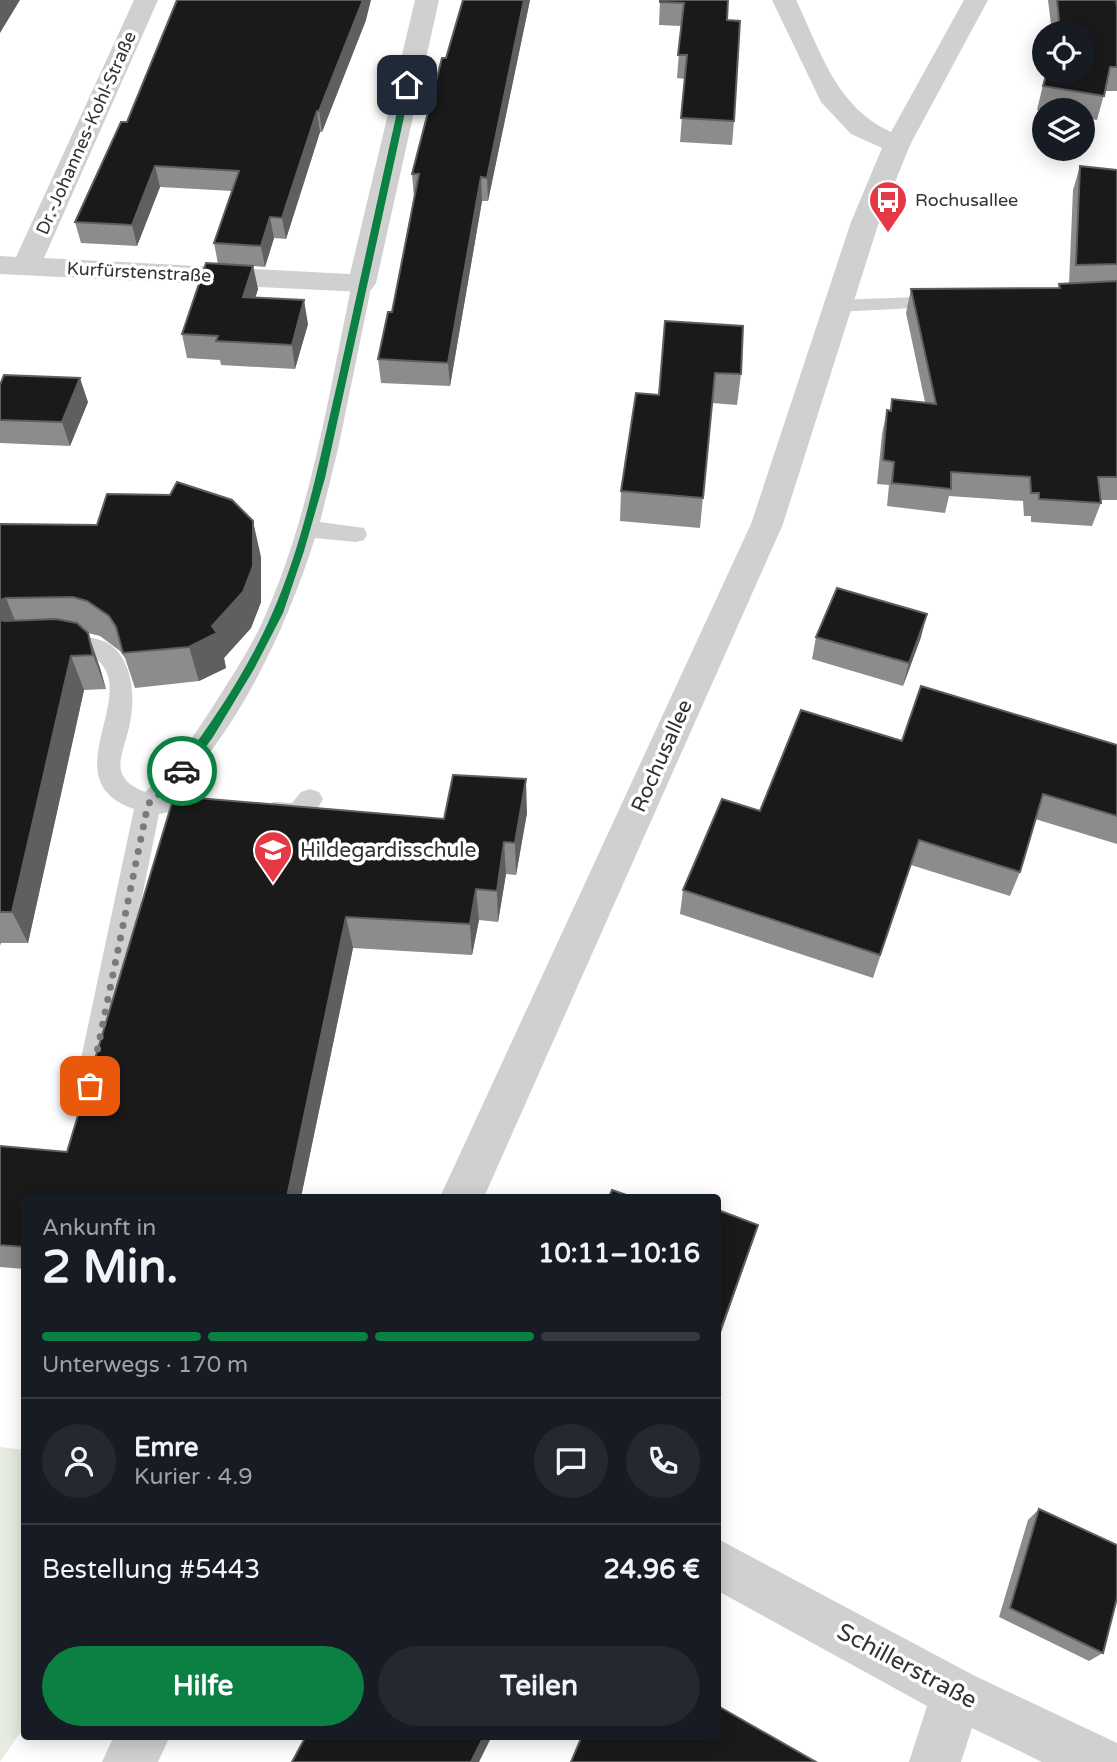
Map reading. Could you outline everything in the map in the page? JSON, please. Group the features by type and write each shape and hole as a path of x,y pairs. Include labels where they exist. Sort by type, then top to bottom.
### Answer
{"street":[{"name":"Dr.-Johannes-Kohl-Straße","path":"13,266 146,0"},
{"path":"362,283 427,0"},
{"path":"784,0 830,97 860,128 897,145"},
{"name":"Rochusallee","path":"463,1194 767,524 865,222 897,145 976,0"},
{"name":"Kurfürstenstraße","path":"13,266 362,283"},
{"name":"Schillerstraße","path":"721,1566 957,1694 1100,1762"},
{"path":"935,1762 957,1694"},
{"path":"128,1762 142,1740"}],"lane":[{"path":"85,1110 148,804 174,781 209,734 249,669 278,613 320,478 362,283"},
{"path":"837,306 963,301"},
{"path":"306,529 356,534"},
{"path":"30,645 86,644 103,651 113,661 120,680 120,709 108,761 111,780 125,796 148,804 187,803"},
{"path":"257,810 298,814 310,799"}],"shaded area":[{"path":"0,1447 21,1450 21,1731 0,1762"}],"building":[{"path":"177,0 363,0 317,111 282,218 270,217 261,246 214,243 239,171 155,166 132,225 75,222 121,122 127,122"},
{"path":"463,0 524,0 487,178 481,177 448,363 378,359 388,312 392,312 419,174 412,174 442,58 446,58"},
{"path":"660,0 728,0 727,20 740,21 734,121 681,118 687,55 678,55 684,3"},
{"path":"1057,0 1116,0 1117,67 1110,67 1104,96 1043,86 1095,84 1095,21 1059,20"},
{"path":"1080,166 1117,170 1117,264 1076,265"},
{"path":"206,263 253,266 243,297 304,300 292,345 216,341 218,336 182,334"},
{"path":"1117,281 1117,477 1098,477 1101,503 1039,499 1039,493 1031,493 1030,477 951,472 951,489 892,483 894,462 883,460 887,410 891,411 892,399 936,404 911,289 1060,288 1059,284"},
{"path":"665,321 743,326 741,374 715,373 703,498 621,491 636,393 659,395"},
{"path":"4,375 80,378 62,422 0,420 0,385"},
{"path":"177,482 232,500 253,521 253,566 243,592 212,626 217,633 189,647 123,653 116,627 109,616 87,601 73,597 0,600 0,524 97,525 107,494 170,495"},
{"path":"837,588 927,614 909,663 816,637"},
{"path":"56,619 77,623 88,633 93,655 71,656 12,912 0,912 0,620"},
{"path":"921,686 1117,745 1117,816 1043,794 1020,872 919,840 880,955 683,890 722,799 760,811 801,710 902,741"},
{"path":"453,775 526,779 515,843 504,842 497,891 476,889 470,924 346,917 288,1194 21,1194 21,1247 0,1245 0,1146 67,1152 174,796 444,819"},
{"path":"721,1211 758,1225 721,1329"},
{"path":"1039,1509 1117,1545 1117,1598 1103,1653 1010,1608"},
{"path":"721,1708 816,1762 571,1762 580,1740 721,1740"},
{"path":"304,1740 482,1740 471,1762 292,1762"}],"way so far":[{"path":"90,1086 148,804 182,771"}],"place":[{"name":"Rochusallee","path":"888,234"},
{"name":"Hildegardisschule","path":"273,884"}],"route":[{"path":"182,771 209,734 249,669 278,613 299,551 320,478 407,85"}]}
